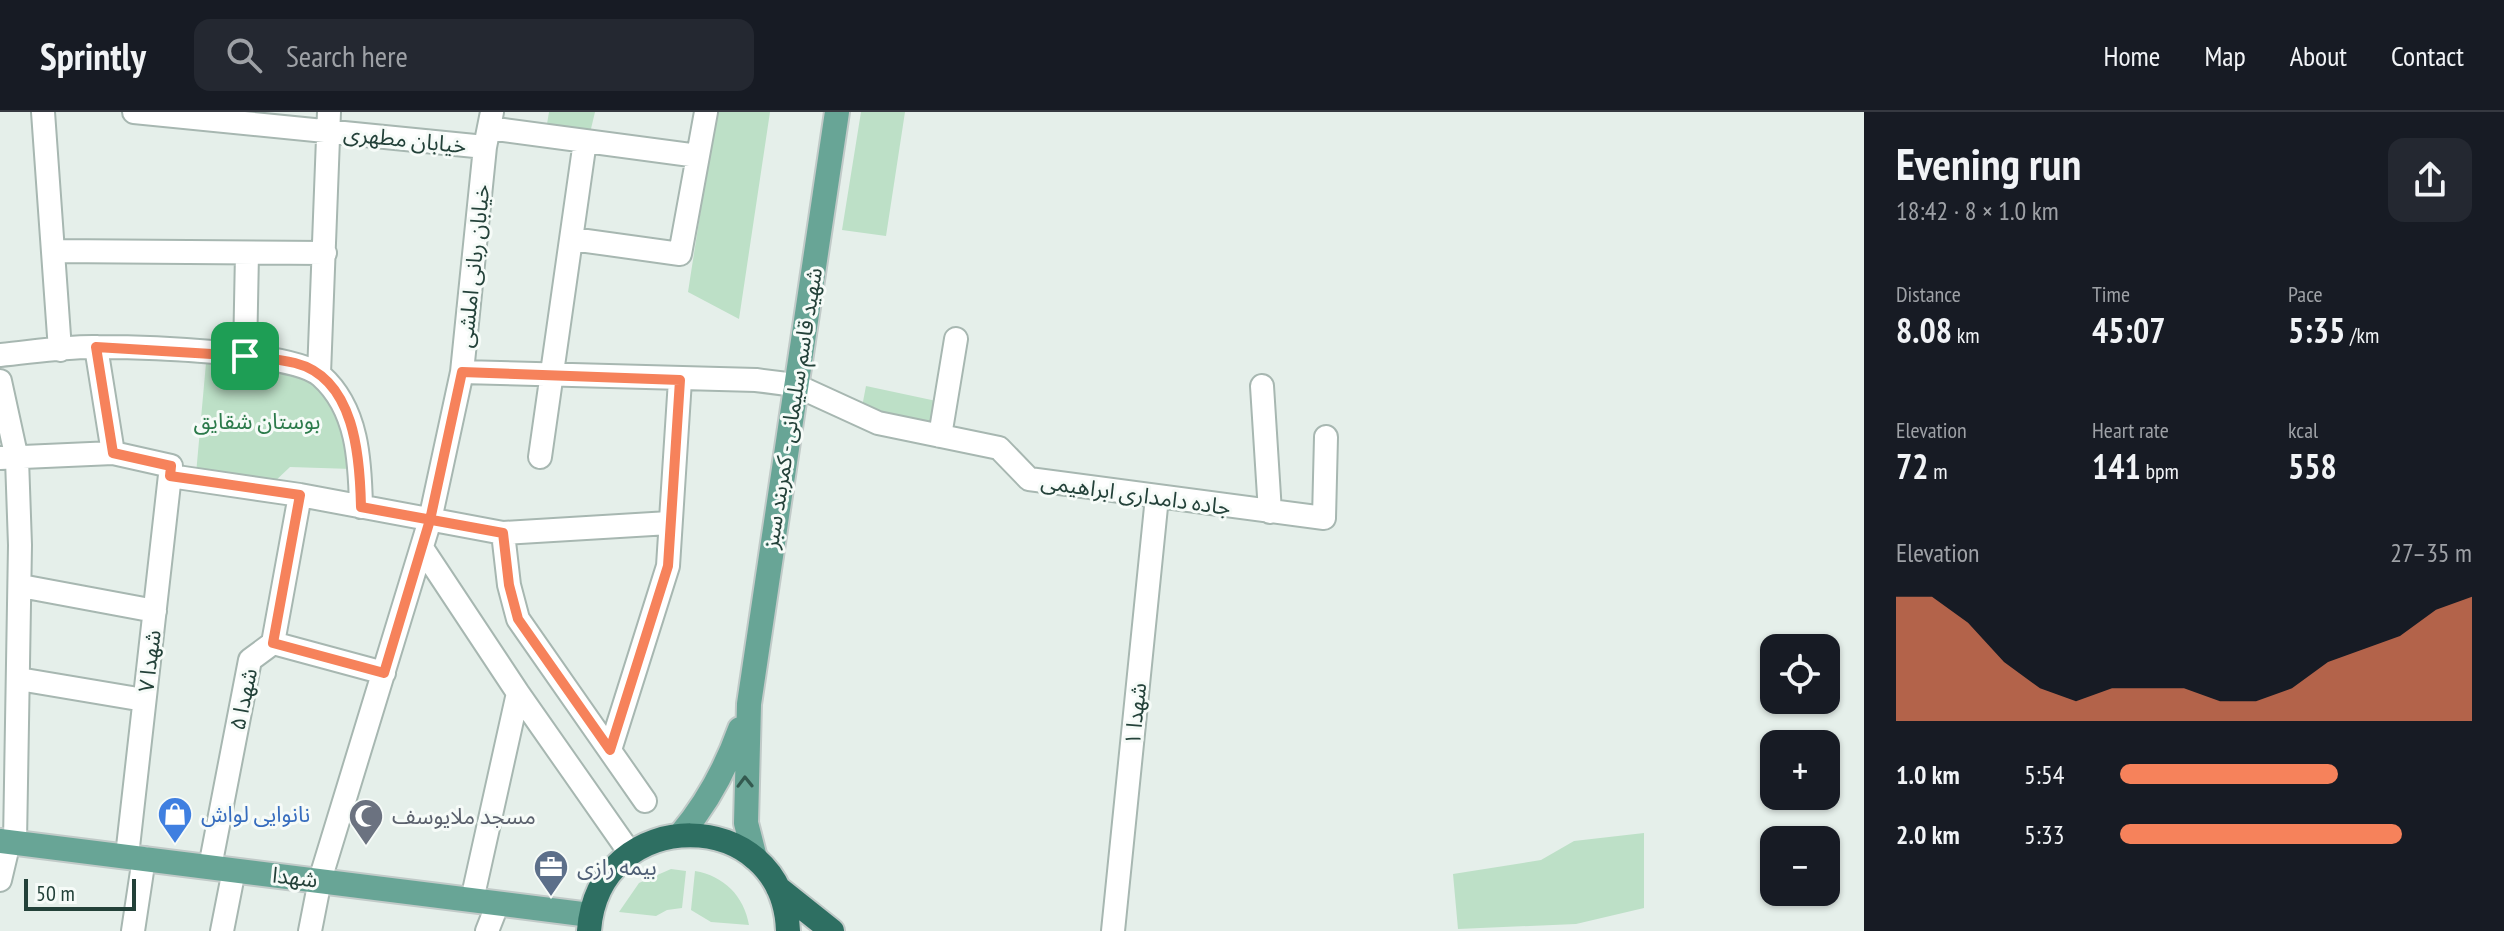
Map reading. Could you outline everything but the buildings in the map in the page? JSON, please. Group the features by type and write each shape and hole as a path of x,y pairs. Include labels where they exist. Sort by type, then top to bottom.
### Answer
{"highway":[{"path":"590,923 598,891 612,870 630,853 655,840 681,834 720,840 755,858 778,888 832,931"},
{"path":"778,888 787,916 788,931"}],"main road":[{"name":"شهید قاسم سلیمانی - کمربند سبز","path":"749,704 837,112"},
{"path":"681,834 701,811 726,766 749,704"},
{"path":"749,704 746,823 755,858"},
{"name":"شهدا","path":"8,842 498,903 590,923"}],"street":[{"path":"43,112 60,350"},
{"name":"خیابان مطهری","path":"134,112 489,129 698,156"},
{"path":"572,239 680,254 706,112"},
{"path":"319,374 329,122"},
{"name":"خیابان ربانی املشی","path":"310,931 320,880 430,520 462,372 489,129"},
{"path":"540,457 585,141"},
{"path":"53,251 325,253"},
{"path":"245,356 247,253"},
{"path":"940,436 956,339"},
{"path":"96,347 113,453"},
{"path":"0,355 96,347 245,356 296,363 319,374 335,391 360,453 361,507"},
{"name":"جاده دامداری ابراهیمی","path":"462,372 756,380 795,385 878,423 999,448 1029,479 1324,518 1326,437"},
{"path":"610,750 668,566 680,380"},
{"path":"0,381 8,459 10,545 21,586 10,650 19,679 8,842 0,880"},
{"path":"1262,386 1270,512"},
{"path":"8,459 113,453 170,471 503,533 669,523"},
{"name":"شهدا ۷","path":"133,931 144,700 170,471"},
{"name":"شهدا ۵","path":"222,931 222,868 250,660 273,643 300,495"},
{"name":"شهدا ۱","path":"1113,931 1157,497"},
{"path":"503,533 509,585 518,619 645,801"},
{"path":"422,548 630,853"},
{"path":"21,586 155,611"},
{"path":"273,643 384,673"},
{"path":"19,679 144,700"},
{"path":"472,900 518,693"},
{"path":"487,931 498,903"}],"green space":[{"path":"549,112 595,112 590,133 547,124"},
{"path":"716,112 770,112 739,319 688,292"},
{"path":"861,112 905,112 886,236 842,230"},
{"name":"بوستان شقایق","path":"206,363 299,369 315,381 342,416 352,469 290,467 272,484 196,474"},
{"path":"866,386 941,402 936,428 861,412"},
{"path":"1644,833 1644,908 1576,924 1458,929 1453,874 1541,860 1574,841"},
{"path":"671,869 686,871 682,908 667,910 656,916 619,912 639,883"},
{"path":"695,871 715,877 731,889 743,905 749,925 711,922 691,910"}],"place":[{"name":"نانوایی لواش","path":"175,845"},
{"name":"مسجد ملایوسف","path":"366,847"},
{"name":"بیمه رازی","path":"551,898"}],"route":[{"path":"245,356 96,347 113,453 171,466 170,476 300,495 273,643 384,673 430,520 462,372 680,380 668,566 610,750 518,619 509,585 503,533 430,520 361,507 360,453 349,419 335,391 319,374 296,363 245,356"}]}
